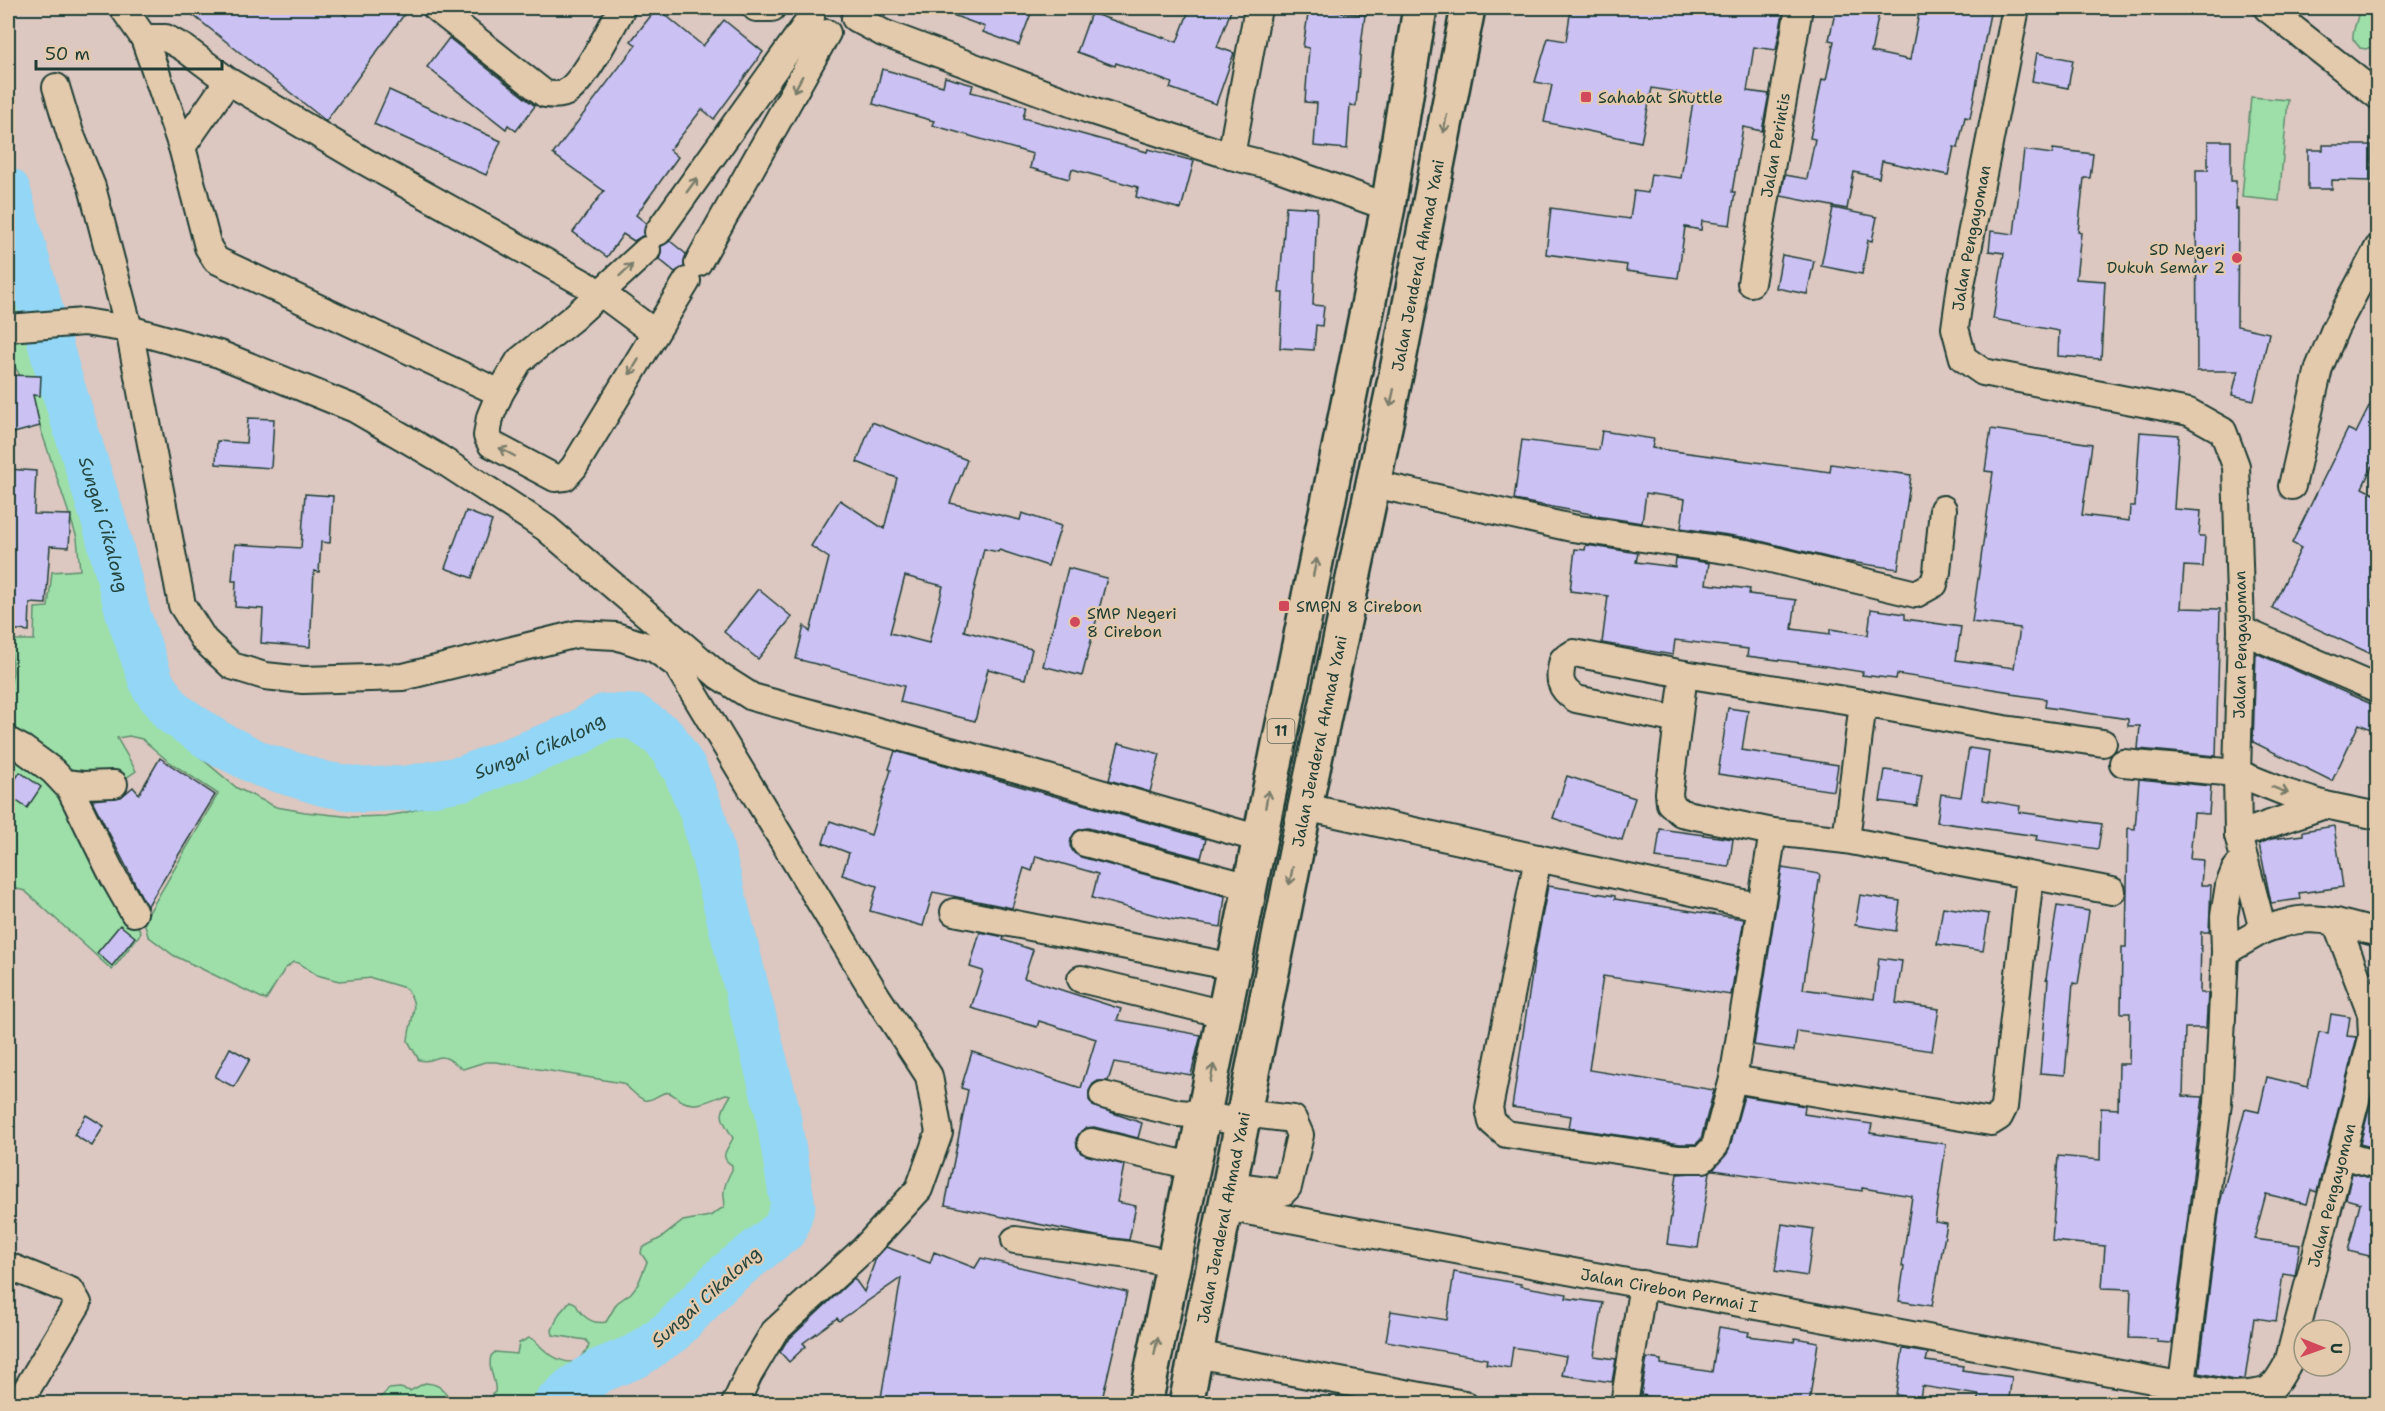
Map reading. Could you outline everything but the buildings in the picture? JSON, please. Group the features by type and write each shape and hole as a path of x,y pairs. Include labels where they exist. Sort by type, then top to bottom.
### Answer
{"highway":[{"name":"11","path":"1145,1404 1388,207 1420,8"},
{"name":"Jalan Jenderal Ahmad Yani","path":"1186,1404 1305,807 1374,484 1468,8"}],"street":[{"path":"123,8 144,38 182,147 208,247 216,260 500,393"},
{"path":"436,8 545,94 556,95 567,92 584,72 622,8"},
{"path":"756,8 772,8"},
{"path":"1231,156 1258,8"},
{"name":"Jalan Perintis","path":"1751,283 1799,8"},
{"name":"Jalan Pengayoman","path":"2016,8 1961,285 1955,328 1963,358 1983,372 2189,412 2223,431 2236,466 2241,630 2237,773 2241,848 2264,930"},
{"path":"2267,8 2378,96"},
{"path":"816,20 838,33 849,28 855,13 883,33 1092,111 1231,156 1276,167 1388,207"},
{"path":"816,20 760,152 692,272 574,467 565,477 555,478 491,444 487,435 490,417 500,393 519,361 601,293 653,241 735,125 816,20"},
{"path":"144,38 166,38 184,48 228,81 364,161 601,293 655,333"},
{"path":"182,147 228,81"},
{"path":"56,87 70,133 92,187 129,329 182,605 204,640 232,666 265,676 303,680 403,677 577,634 616,636 655,649 676,665 876,995 929,1076 939,1134 919,1189 865,1248 774,1332 749,1374 735,1404"},
{"path":"735,125 760,152"},
{"path":"2292,486 2319,368 2336,329 2378,248"},
{"path":"8,328 84,322 129,329 219,354 355,409 439,458 546,528 719,676 752,697 1017,769 1260,839"},
{"path":"1374,484 1572,528 1746,553 1916,594 1934,584 1943,509"},
{"path":"2241,630 2378,689"},
{"path":"1678,720 1576,699 1565,692 1559,676 1563,660 1574,653 2004,729 2103,743"},
{"path":"1684,674 1669,792 1670,803 1681,813 1773,832 1846,840 2112,891"},
{"path":"1846,840 1863,703"},
{"path":"8,741 23,748 53,771 70,789 134,913"},
{"path":"2123,763 2237,773 2325,805 2378,816"},
{"path":"65,783 114,784"},
{"path":"2182,1384 2218,1103 2225,952 2224,916 2229,885 2241,848 2325,805"},
{"path":"1305,807 1761,907"},
{"path":"1538,858 1489,1108 1492,1122 1506,1134 1679,1159 1703,1159 1715,1146 1733,1079 1773,832"},
{"path":"1085,843 1250,887"},
{"path":"1733,1079 1991,1122 1999,1117 2004,1107 2030,876"},
{"path":"954,912 1234,967"},
{"path":"2225,952 2264,930 2292,919 2318,918 2378,933"},
{"name":"Jalan Pengayoman","path":"2275,1386 2288,1363 2372,1038 2371,1014 2336,922"},
{"path":"1081,979 1224,1014"},
{"path":"1103,1095 1178,1113 1203,1115 1242,1123 1252,1114 1293,1119 1300,1135 1288,1187 1283,1192 1227,1196"},
{"path":"1091,1142 1192,1166"},
{"path":"2342,1155 2378,1165"},
{"name":"Jalan Cirebon Permai I","path":"1227,1196 1642,1284 2233,1395 2258,1394 2275,1386"},
{"path":"1015,1240 1129,1255 1173,1264"},
{"path":"8,1266 71,1291 78,1303 18,1404"},
{"path":"1624,1404 1642,1284"},
{"path":"1195,1354 1464,1404"}],"green space":[{"path":"2358,8 2377,8 2377,44 2366,49 2360,48 2353,39"},
{"path":"2251,97 2288,100 2279,201 2242,197"},
{"path":"8,237 37,319 8,320"},
{"path":"36,329 78,494 92,517 105,572 128,636 136,682 143,695 172,724 195,753 237,788 276,807 353,817 385,816 404,813 471,793 568,751 600,733 619,728 631,729 643,734 666,751 683,788 704,854 726,977 755,1057 771,1120 781,1194 780,1216 770,1230 707,1277 672,1323 584,1370 568,1375 555,1390 538,1403 481,1403 495,1392 490,1366 491,1356 495,1352 517,1354 519,1343 529,1338 552,1356 576,1362 587,1350 589,1345 586,1340 553,1335 552,1330 559,1314 570,1301 575,1303 587,1318 596,1322 606,1322 617,1303 631,1293 638,1284 647,1262 641,1253 642,1248 661,1238 683,1221 710,1216 724,1207 724,1188 732,1170 732,1165 725,1159 725,1156 733,1138 723,1121 722,1113 731,1095 726,1094 693,1104 682,1101 670,1093 644,1100 622,1083 496,1062 485,1062 463,1069 445,1057 427,1061 419,1060 408,1041 414,1007 413,1000 405,988 372,978 339,981 317,975 299,963 293,962 284,970 266,1000 173,955 148,936 144,921 218,794 168,761 142,739 129,736 117,738 136,771 120,782 88,783 8,739 8,698 13,671 10,640 34,640 35,608 48,607 52,572 80,570 77,538 27,388 10,358 8,332"},
{"path":"8,746 44,769 141,933 112,970 25,891 14,888 8,892"},
{"path":"425,1383 442,1389 455,1403 375,1403 389,1389 400,1388 410,1391"}],"waterway":[{"name":"Sungai Cikalong","path":"8,190 56,365 106,528 129,617 153,686 172,712 216,742 262,765 325,784 363,790 408,788 464,778 575,735 606,716 635,717 665,738 685,770 703,815 777,1109 793,1206 785,1229 723,1278 672,1331 636,1356 599,1371 573,1388 556,1404"}],"place":[{"name":"Sahabat Shuttle","path":"1586,97"},
{"name":"SD Negeri Dukuh Semar 2","path":"2237,258"},
{"name":"SMPN 8 Cirebon","path":"1284,606"},
{"name":"SMP Negeri 8 Cirebon","path":"1075,622"}]}
